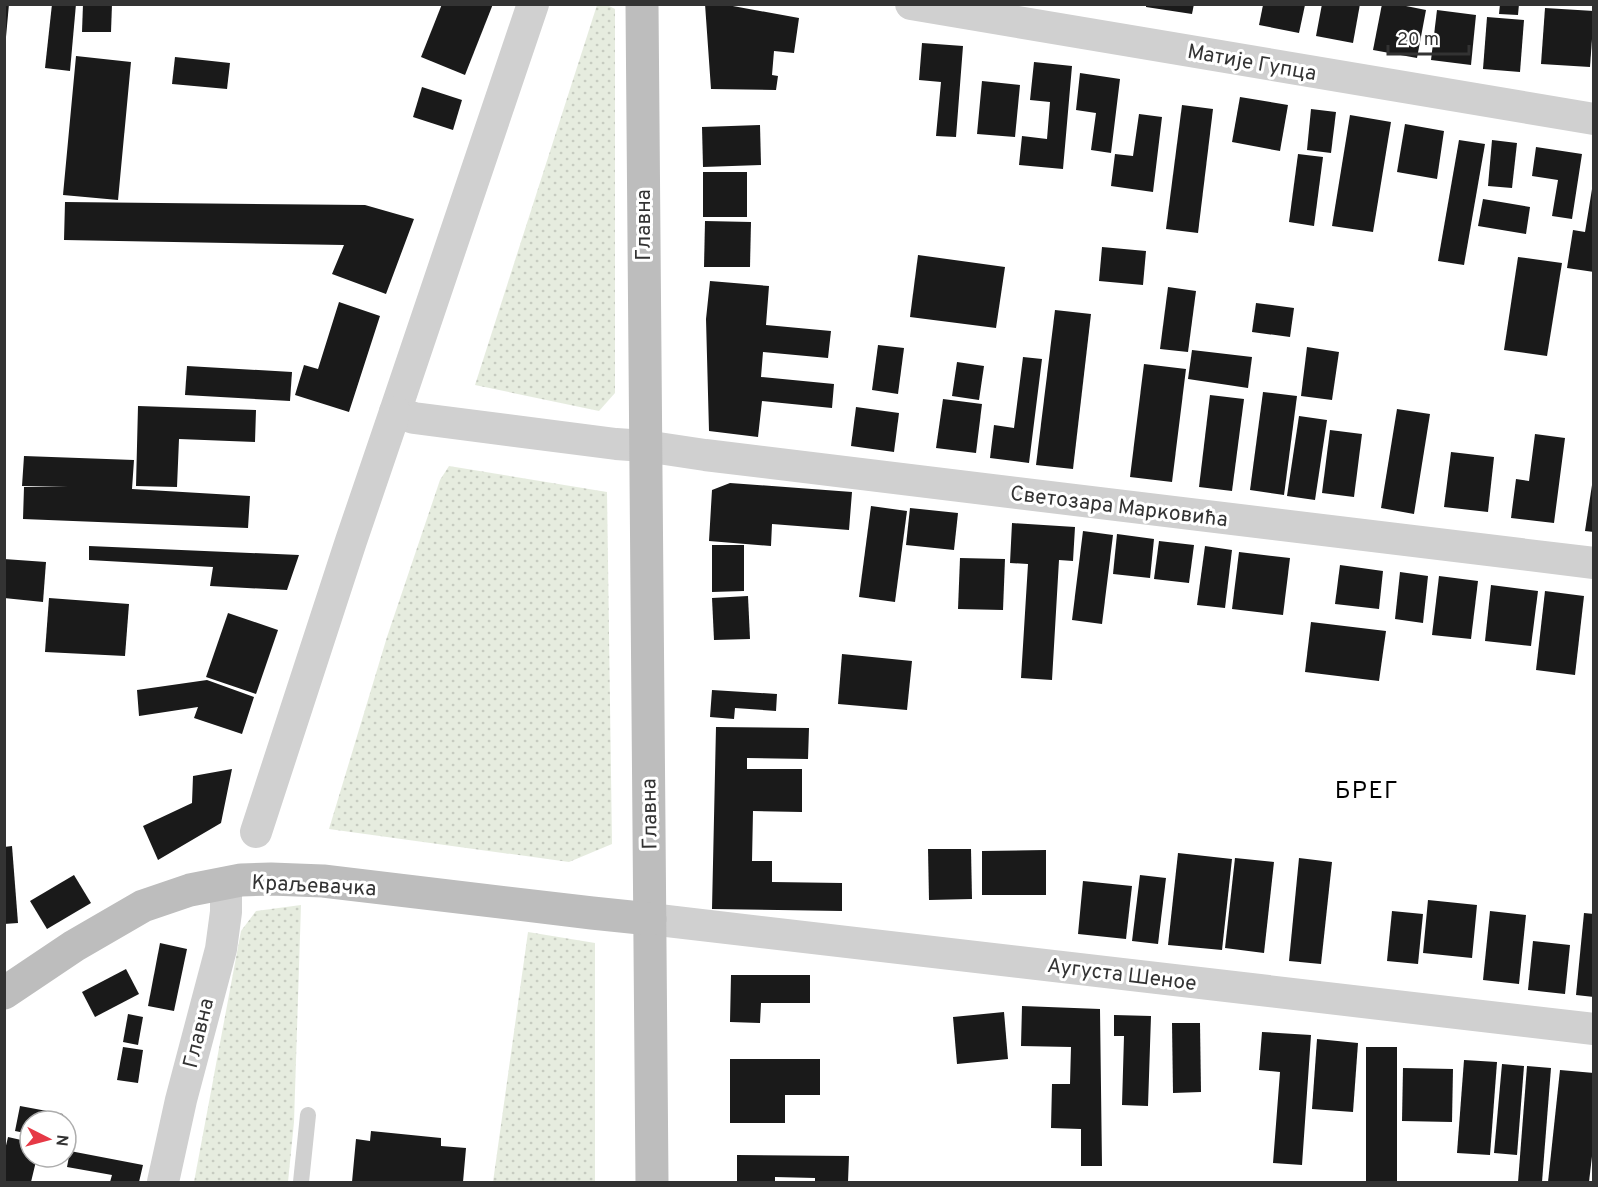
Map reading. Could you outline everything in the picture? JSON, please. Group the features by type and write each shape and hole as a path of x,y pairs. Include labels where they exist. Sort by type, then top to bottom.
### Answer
{"main road":[{"name":"Главна","path":"642,4 652,1182"},
{"name":"Краљевачка","path":"4,993 74,946 142,906 190,890 226,882 271,879 323,881 650,919"}],"street":[{"path":"256,832 351,541 533,4"},
{"name":"Матије Гупца","path":"911,4 1593,119"},
{"path":"395,412 414,418 645,446"},
{"name":"Светозара Марковића","path":"645,446 717,457 1593,563"},
{"name":"Главна","path":"164,1182 181,1100 221,949 226,912 226,882"},
{"name":"Аугуста Шеное","path":"650,919 1593,1029"}],"lane":[{"path":"301,1182 308,1114"}],"shaded area":[{"path":"597,5 607,5 615,9 615,393 599,411 475,385"},
{"path":"449,466 607,492 612,844 569,862 329,829 387,637 440,480"},
{"path":"301,905 294,1122 288,1182 194,1182 241,931 256,911"},
{"path":"528,932 595,943 595,1182 493,1182"}],"building":[{"path":"4,4 9,4 6,37 4,37"},
{"path":"52,4 76,4 70,71 45,68"},
{"path":"83,4 112,4 111,32 82,32"},
{"path":"442,4 493,4 465,75 421,57"},
{"path":"705,4 722,4 799,18 794,53 774,51 772,75 778,76 776,90 711,89"},
{"path":"1146,4 1194,4 1192,14 1146,7"},
{"path":"1322,4 1360,4 1353,43 1316,36"},
{"path":"1382,4 1396,4 1426,10 1417,58 1373,50"},
{"path":"1500,4 1519,4 1518,15 1499,14"},
{"path":"1263,5 1305,5 1299,33 1259,25"},
{"path":"1545,8 1594,11 1590,67 1541,64"},
{"path":"1437,10 1476,15 1471,65 1431,60"},
{"path":"1487,17 1524,20 1520,72 1483,69"},
{"path":"922,43 963,46 956,137 936,136 941,82 919,80"},
{"path":"76,56 131,62 118,200 63,195"},
{"path":"175,57 230,63 227,89 172,84"},
{"path":"1034,62 1072,66 1063,169 1019,165 1022,136 1047,139 1050,102 1030,100"},
{"path":"1080,73 1120,79 1111,153 1091,150 1096,113 1076,110"},
{"path":"982,81 1020,85 1015,137 977,134"},
{"path":"422,87 462,100 453,130 413,117"},
{"path":"1240,97 1288,105 1280,151 1232,142"},
{"path":"1182,105 1213,109 1198,233 1166,229"},
{"path":"1311,109 1336,112 1331,153 1307,150"},
{"path":"1139,114 1162,117 1153,192 1111,186 1115,154 1133,156"},
{"path":"1350,115 1391,122 1373,232 1332,226"},
{"path":"1405,124 1444,131 1437,179 1397,172"},
{"path":"760,125 761,165 703,167 702,127"},
{"path":"1459,140 1485,144 1464,265 1438,261"},
{"path":"1492,140 1517,143 1512,188 1488,186"},
{"path":"1536,147 1582,154 1572,219 1552,216 1558,180 1532,176"},
{"path":"1298,154 1323,157 1314,226 1289,222"},
{"path":"703,172 747,172 747,217 703,217"},
{"path":"1592,189 1594,189 1594,272 1567,268 1573,230 1585,232"},
{"path":"1483,199 1530,207 1526,234 1478,226"},
{"path":"65,202 365,205 414,219 386,294 332,274 344,245 64,240"},
{"path":"705,221 751,222 750,267 704,267"},
{"path":"1102,247 1146,251 1143,285 1099,281"},
{"path":"918,255 1005,267 996,328 910,317"},
{"path":"1518,257 1562,263 1547,356 1504,350"},
{"path":"710,281 769,286 766,325 831,331 828,358 763,352 761,377 834,384 832,408 762,401 758,437 709,431 706,319"},
{"path":"1168,287 1196,291 1188,352 1160,349"},
{"path":"339,302 380,316 349,412 295,395 304,365 318,369"},
{"path":"1256,303 1294,308 1290,337 1252,332"},
{"path":"1055,310 1091,314 1073,469 1036,465"},
{"path":"878,345 904,348 898,394 872,390"},
{"path":"1307,347 1339,352 1332,400 1301,396"},
{"path":"1192,350 1252,357 1248,388 1188,379"},
{"path":"1023,357 1042,359 1029,463 990,458 994,425 1014,428"},
{"path":"957,362 984,366 979,400 952,396"},
{"path":"1144,364 1186,369 1172,482 1130,477"},
{"path":"187,366 292,372 290,401 185,395"},
{"path":"1263,392 1297,396 1284,495 1250,490"},
{"path":"1210,395 1244,399 1232,491 1199,487"},
{"path":"943,399 982,404 976,453 936,448"},
{"path":"138,406 256,410 255,442 179,439 177,487 136,486"},
{"path":"856,407 899,413 894,452 851,446"},
{"path":"1397,409 1430,414 1414,514 1381,508"},
{"path":"1299,416 1327,420 1315,500 1287,496"},
{"path":"1330,430 1362,434 1354,497 1322,493"},
{"path":"1535,434 1565,438 1554,523 1511,518 1516,479 1529,481"},
{"path":"1451,452 1494,457 1488,512 1444,507"},
{"path":"24,456 134,460 132,489 250,496 248,528 23,519 24,487 68,487 22,486"},
{"path":"730,483 852,492 849,530 772,524 771,546 709,541 712,490"},
{"path":"1592,485 1594,485 1594,532 1585,531"},
{"path":"871,506 907,511 895,602 859,597"},
{"path":"910,508 958,513 954,550 906,545"},
{"path":"1012,523 1075,527 1073,561 1059,560 1052,680 1021,678 1028,564 1010,563"},
{"path":"1083,531 1113,535 1102,624 1072,620"},
{"path":"1117,534 1154,539 1150,578 1113,574"},
{"path":"1159,541 1194,545 1189,583 1154,579"},
{"path":"712,545 744,545 744,591 712,592"},
{"path":"89,546 299,555 287,590 210,586 213,567 89,560"},
{"path":"1205,546 1232,550 1225,608 1197,605"},
{"path":"1239,552 1290,558 1283,615 1232,609"},
{"path":"960,558 1005,559 1003,610 958,609"},
{"path":"4,559 46,562 43,602 4,598"},
{"path":"1340,565 1383,571 1379,609 1335,604"},
{"path":"1400,572 1428,576 1423,623 1395,619"},
{"path":"1439,576 1478,581 1471,639 1432,635"},
{"path":"1491,585 1538,591 1531,646 1485,641"},
{"path":"1545,591 1584,596 1575,675 1536,670"},
{"path":"748,596 750,639 714,640 712,598"},
{"path":"49,598 129,604 125,656 45,652"},
{"path":"228,613 278,630 256,694 206,677"},
{"path":"1311,622 1386,631 1379,681 1305,672"},
{"path":"842,654 912,661 907,710 838,704"},
{"path":"207,680 254,697 242,734 194,718 198,707 139,716 137,690"},
{"path":"712,690 777,694 776,711 735,708 734,719 710,717"},
{"path":"716,727 809,728 808,759 747,758 747,769 802,769 802,812 753,811 752,861 772,861 772,882 842,883 842,911 712,909"},
{"path":"232,769 221,823 158,860 143,826 192,803 193,776"},
{"path":"12,846 18,923 4,924 4,847"},
{"path":"928,849 971,849 972,899 929,900"},
{"path":"1046,850 1046,895 982,895 982,851"},
{"path":"1178,853 1232,859 1222,950 1168,945"},
{"path":"1235,858 1274,862 1264,953 1225,948"},
{"path":"1299,858 1332,862 1321,964 1289,961"},
{"path":"74,875 91,903 47,929 30,901"},
{"path":"1140,875 1166,878 1158,944 1132,941"},
{"path":"1083,881 1132,886 1126,939 1078,934"},
{"path":"1428,900 1477,905 1472,958 1423,953"},
{"path":"1392,911 1423,914 1418,964 1387,961"},
{"path":"1490,911 1526,915 1519,984 1483,980"},
{"path":"1584,913 1594,914 1594,997 1576,995"},
{"path":"1533,941 1570,945 1565,994 1528,990"},
{"path":"160,943 187,949 174,1011 148,1006"},
{"path":"126,969 139,994 95,1017 82,992"},
{"path":"731,975 810,975 810,1003 761,1003 760,1023 730,1022"},
{"path":"1022,1006 1100,1009 1102,1166 1081,1166 1081,1129 1051,1128 1052,1084 1070,1084 1071,1047 1021,1046"},
{"path":"1004,1012 1008,1059 957,1064 953,1017"},
{"path":"128,1014 143,1017 138,1045 123,1042"},
{"path":"1114,1015 1151,1016 1148,1106 1122,1105 1124,1036 1114,1036"},
{"path":"1172,1023 1200,1023 1201,1092 1173,1093"},
{"path":"1262,1032 1311,1035 1302,1165 1273,1163 1280,1072 1259,1070"},
{"path":"1317,1039 1358,1043 1353,1112 1312,1109"},
{"path":"123,1047 143,1050 138,1083 117,1080"},
{"path":"1366,1047 1397,1047 1397,1182 1366,1182"},
{"path":"730,1059 820,1059 820,1095 785,1095 785,1123 730,1123"},
{"path":"1464,1060 1497,1062 1490,1155 1457,1153"},
{"path":"1502,1064 1524,1066 1517,1155 1494,1153"},
{"path":"1527,1066 1551,1068 1542,1182 1518,1182"},
{"path":"1403,1068 1453,1069 1452,1122 1402,1121"},
{"path":"1560,1070 1594,1073 1594,1139 1589,1182 1548,1182"},
{"path":"20,1106 36,1109 19,1109"},
{"path":"18,1116 18,1132 15,1131"},
{"path":"371,1131 441,1138 441,1146 466,1148 463,1182 352,1182 356,1139 370,1141"},
{"path":"8,1137 18,1139 18,1169 34,1169 31,1182 4,1182 4,1154"},
{"path":"78,1153 143,1165 139,1182 110,1182 112,1175 78,1169"},
{"path":"737,1155 849,1156 848,1182 815,1182 815,1178 775,1177 775,1182 737,1182"}],"district":[{"name":"БРЕГ","path":"1367,790"}]}
